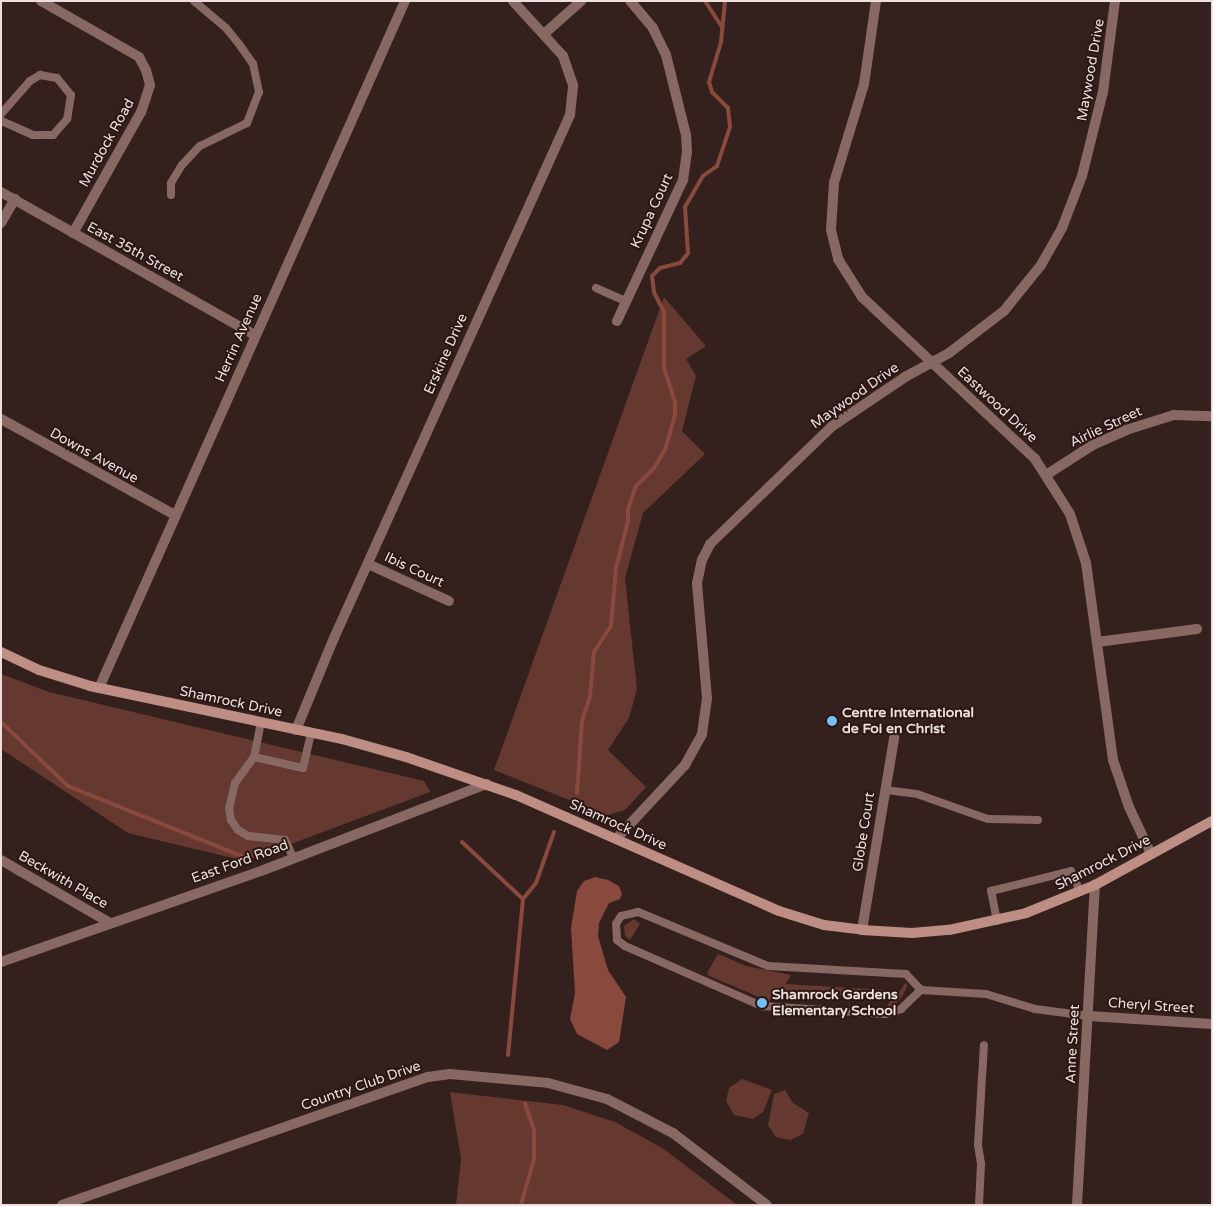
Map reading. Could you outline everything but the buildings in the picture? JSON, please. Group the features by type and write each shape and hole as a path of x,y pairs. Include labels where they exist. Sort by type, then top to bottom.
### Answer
{"street":[{"name":"Murdock Road","path":"42,1 139,58 146,70 150,85 141,112 73,233"},
{"name":"Herrin Avenue","path":"99,688 174,515 406,1"},
{"name":"Erskine Drive","path":"296,730 368,564 570,114 571,76 563,56 513,1"},
{"path":"544,34 580,1"},
{"name":"Krupa Court","path":"617,321 683,180 687,152 686,135 666,55 653,28 630,1"},
{"name":"Eastwood Drive","path":"876,1 864,84 834,183 833,240 838,259 862,298 1021,445 1046,474 1070,514 1082,546 1113,760 1129,807 1151,854"},
{"name":"Maywood Drive","path":"616,839 685,765 702,734 707,698 697,588 702,560 710,544 831,427 969,338 1014,302 1041,265 1062,228 1082,176 1095,128 1115,1"},
{"name":"East 35th Street","path":"1,192 255,335"},
{"path":"1,223 15,199"},
{"name":"Airlie Street","path":"1046,474 1093,445 1126,430 1174,415 1212,416"},
{"name":"Downs Avenue","path":"1,419 174,515"},
{"name":"Ibis Court","path":"368,564 448,601"},
{"path":"1097,642 1197,629"},
{"name":"Shamrock Drive","path":"1,652 39,670 99,688 376,748 487,784 788,914 824,924 862,930 912,933 997,922 1095,885 1212,821"},
{"name":"Globe Court","path":"862,930 894,738"},
{"name":"East Ford Road","path":"1,962 294,857 487,784"},
{"name":"Beckwith Place","path":"1,860 110,924"},
{"name":"Anne Street","path":"1077,1205 1095,885"},
{"name":"Cheryl Street","path":"1089,1016 1212,1024"},
{"name":"Country Club Drive","path":"62,1205 428,1077 450,1074 548,1083 607,1098 673,1133 767,1205"}],"lane":[{"path":"171,195 171,183 182,165 200,146 247,123 259,92 253,64 239,44 226,28 194,1"},
{"path":"1,114 30,81 40,76 57,78 71,95 67,119 54,135 33,135 1,121"},
{"path":"596,288 625,301"},
{"path":"261,722 254,757 235,783 229,808 232,820 238,830 248,836 285,840 294,857"},
{"path":"254,757 302,768 311,733"},
{"path":"885,790 917,794 988,819 1038,820"},
{"path":"997,922 991,891 1071,871 1080,891"},
{"path":"921,990 901,1009 886,1014 762,1006 626,946 617,940 616,924 621,916 638,912 768,966 906,974 921,990 986,994 1043,1011 1089,1016"},
{"path":"979,1205 981,1164 978,1145 984,1045"}],"shaded area":[{"path":"664,297 706,346 686,359 696,376 682,431 705,454 643,513 625,578 637,689 629,718 608,750 646,787 625,810 607,815 494,770"},
{"path":"1,674 49,692 424,781 430,792 245,861 128,833 1,749"},
{"path":"595,877 608,880 619,886 622,894 620,899 609,903 599,923 598,936 608,970 626,997 619,1042 607,1050 577,1034 570,1019 575,993 571,928 577,891 584,881"},
{"path":"634,919 640,924 630,940 625,936 624,926"},
{"path":"718,954 746,966 791,975 786,984 900,991 906,982 907,987 902,997 890,1009 887,1007 891,998 778,992 769,1001 709,976 707,973"},
{"path":"742,1079 772,1090 763,1112 753,1119 734,1115 726,1101 729,1088"},
{"path":"785,1090 793,1103 809,1113 803,1134 790,1140 776,1137 768,1125 774,1094"},
{"path":"450,1092 563,1105 615,1122 664,1149 737,1205 456,1205 461,1159"}],"waterway":[{"path":"705,1 722,27"},
{"path":"577,793 582,721 590,696 594,652 611,626 616,568 628,521 628,509 636,486 654,468 665,450 675,415 675,402 664,369 664,312 654,292 652,276 660,268 680,263 688,253 685,207 703,176 717,166 730,127 728,108 712,92 709,82 721,42 725,1"},
{"path":"1,722 68,786 244,857"},
{"path":"508,1055 523,899 536,883 554,832"},
{"path":"462,842 523,899"},
{"path":"521,1205 534,1159 534,1130 525,1104"}],"place":[{"name":"Centre International de Foi en Christ","path":"832,721"},
{"name":"Shamrock Gardens Elementary School","path":"762,1003"}]}
